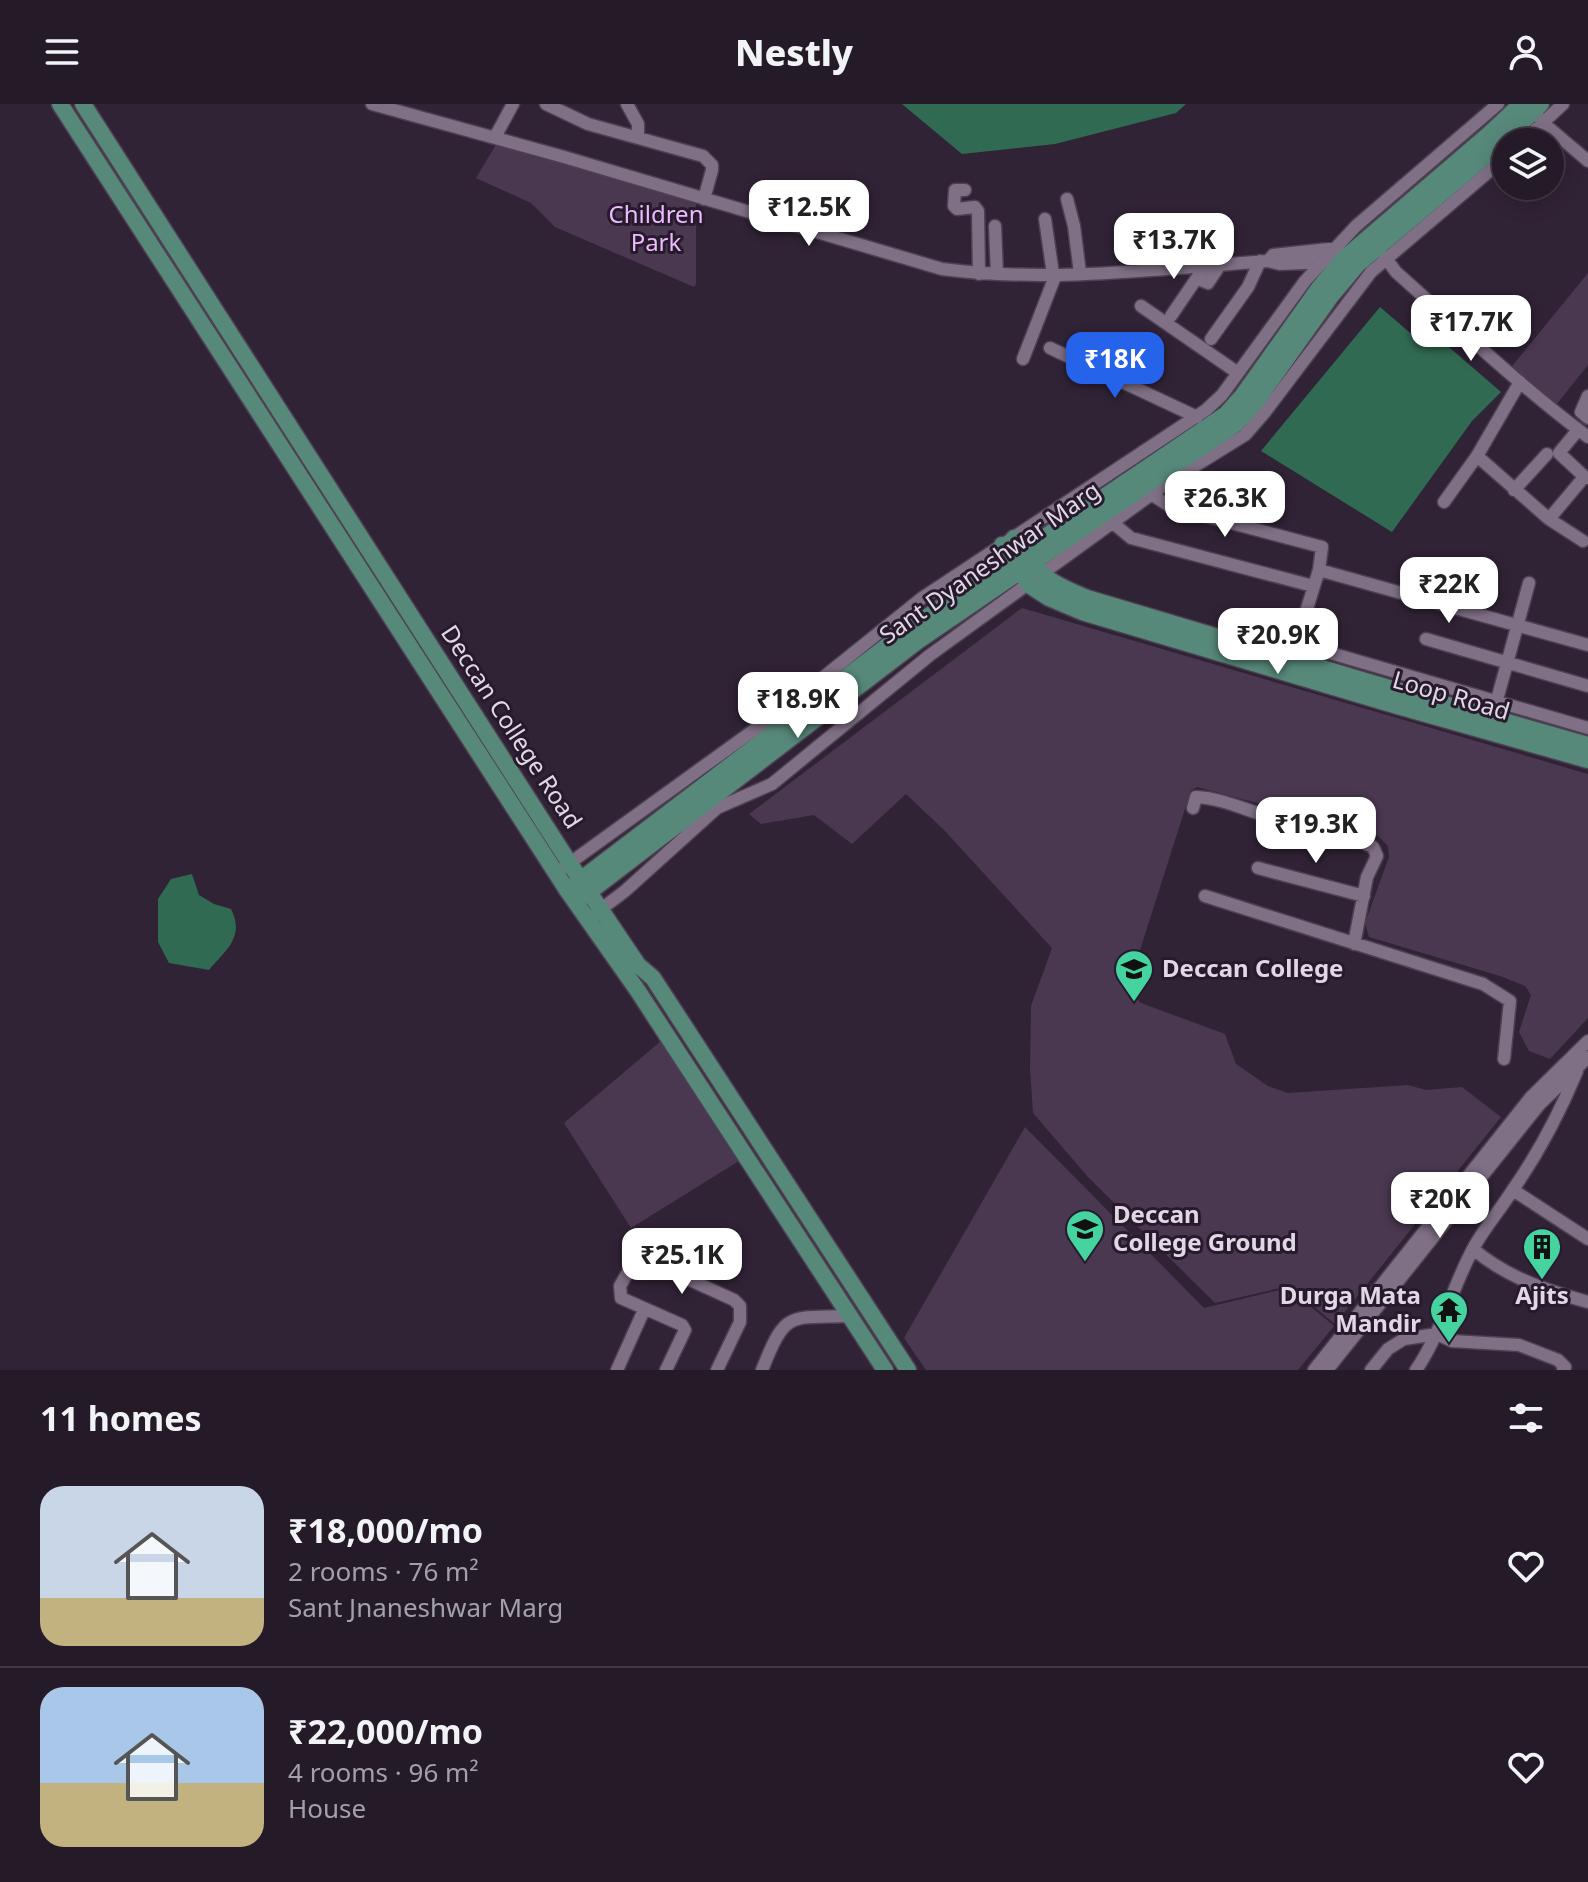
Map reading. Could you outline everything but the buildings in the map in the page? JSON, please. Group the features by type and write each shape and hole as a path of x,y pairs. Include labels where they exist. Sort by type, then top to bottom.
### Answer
{"main road":[{"name":"Deccan College Road","path":"60,104 563,868 586,885 595,914 637,989 881,1368"},
{"name":"Deccan College Road","path":"83,104 563,868 571,895 595,914 653,978 908,1370"},
{"name":"Sant Dyaneshwar Marg","path":"586,885 909,629 1022,561 1236,424 1255,403 1331,296 1370,260 1489,134 1535,110"},
{"name":"Sant Dyaneshwar Marg","path":"571,895 732,793 918,641 1022,561 1226,414 1315,294 1339,254 1370,260"},
{"name":"Loop Road","path":"1022,561 1055,585 1087,598 1291,658 1495,710 1588,745"},
{"name":"Loop Road","path":"1291,658 1588,760"}],"street":[{"path":"372,104 495,137 942,269 979,274 1055,274 1322,262"},
{"path":"546,104 578,121 689,150 709,160 712,170 704,199"},
{"path":"627,104 638,124 638,137"},
{"path":"595,914 625,891 732,793 772,784 930,655 1022,561 1215,403 1305,281 1322,262 1339,254 1356,226 1498,104"},
{"path":"1535,110 1563,104"},
{"path":"495,137 508,105"},
{"path":"1535,110 1588,161"},
{"path":"563,868 790,704 898,615 1113,523 1151,494 1232,444 1254,425 1370,260 1492,168"},
{"path":"965,184 955,190 954,206 957,209 975,207 978,211 979,274"},
{"path":"1067,199 1080,273"},
{"path":"1023,359 1055,274 1045,219"},
{"path":"995,226 997,274"},
{"path":"1211,339 1273,255 1339,254"},
{"path":"1370,260 1396,272 1583,434 1559,453 1583,480 1549,519"},
{"path":"1269,262 1305,281"},
{"path":"1198,279 1208,283 1220,265"},
{"path":"1171,316 1205,266"},
{"path":"1141,306 1238,373"},
{"path":"1050,348 1197,417"},
{"path":"1444,502 1477,456 1520,382"},
{"path":"1588,396 1581,412 1588,418"},
{"path":"1514,490 1547,454"},
{"path":"1477,456 1549,519 1583,541"},
{"path":"1151,494 1171,507 1319,544 1323,551 1319,570 1291,658"},
{"path":"1113,523 1131,538 1313,586"},
{"path":"1319,570 1588,645"},
{"path":"1529,583 1495,710 1588,728"},
{"path":"1426,639 1588,686"},
{"path":"1193,808 1196,797 1217,799 1268,817 1332,831 1373,847 1377,856 1367,877 1354,944"},
{"path":"1258,868 1364,896"},
{"path":"1205,896 1483,984 1510,1001 1504,1059"},
{"path":"1314,1370 1531,1097 1588,1041"},
{"path":"1416,1370 1437,1334 1473,1249 1513,1190 1584,1062"},
{"path":"1327,1370 1539,1105 1584,1062"},
{"path":"1513,1190 1588,1239"},
{"path":"1473,1249 1507,1274 1543,1289 1588,1302"},
{"path":"666,1370 685,1330 682,1325 621,1298 619,1292 636,1258 734,1300 740,1306 740,1322 717,1370"},
{"path":"617,1370 644,1310"},
{"path":"762,1370 774,1339 788,1322 806,1317 850,1316"},
{"path":"1371,1370 1388,1349 1404,1339 1437,1334 1452,1341 1519,1345 1558,1360 1565,1367 1563,1370"}],"green space":[{"name":"Children Park","path":"497,143 696,202 694,287 555,227 531,203 476,178"},
{"path":"1588,273 1588,365 1552,410 1508,371"},
{"path":"1022,608 1588,774 1588,1018 1550,1059 1529,1051 1519,1032 1531,995 1525,986 1369,937 1365,923 1389,857 1388,846 1377,835 1197,787 1191,790 1133,972 1132,993 1141,1003 1225,1034 1236,1064 1268,1086 1288,1093 1408,1085 1426,1090 1462,1087 1501,1117 1335,1324 1289,1286 1215,1303 1088,1177 1033,1113 1031,1006 1052,948 945,831 906,794 852,844 814,815 761,824 749,814"},
{"path":"661,1041 739,1161 631,1228 564,1123"},
{"path":"1025,1127 1204,1308 1288,1288 1334,1326 1298,1370 926,1370 904,1338"}],"shaded area":[{"path":"902,104 1186,104 1176,113 1055,144 962,154"},
{"path":"1380,307 1422,343 1435,335 1501,392 1472,421 1392,532 1261,451"},
{"path":"192,874 199,895 231,909 235,919 232,942 209,970 169,963 158,942 158,899 171,879"}],"place":[{"name":"Deccan College","path":"1134,1003"},
{"name":"Deccan College Ground","path":"1085,1263"},
{"name":"Ajits","path":"1542,1281"},
{"name":"Durga Mata Mandir","path":"1449,1344"}]}
